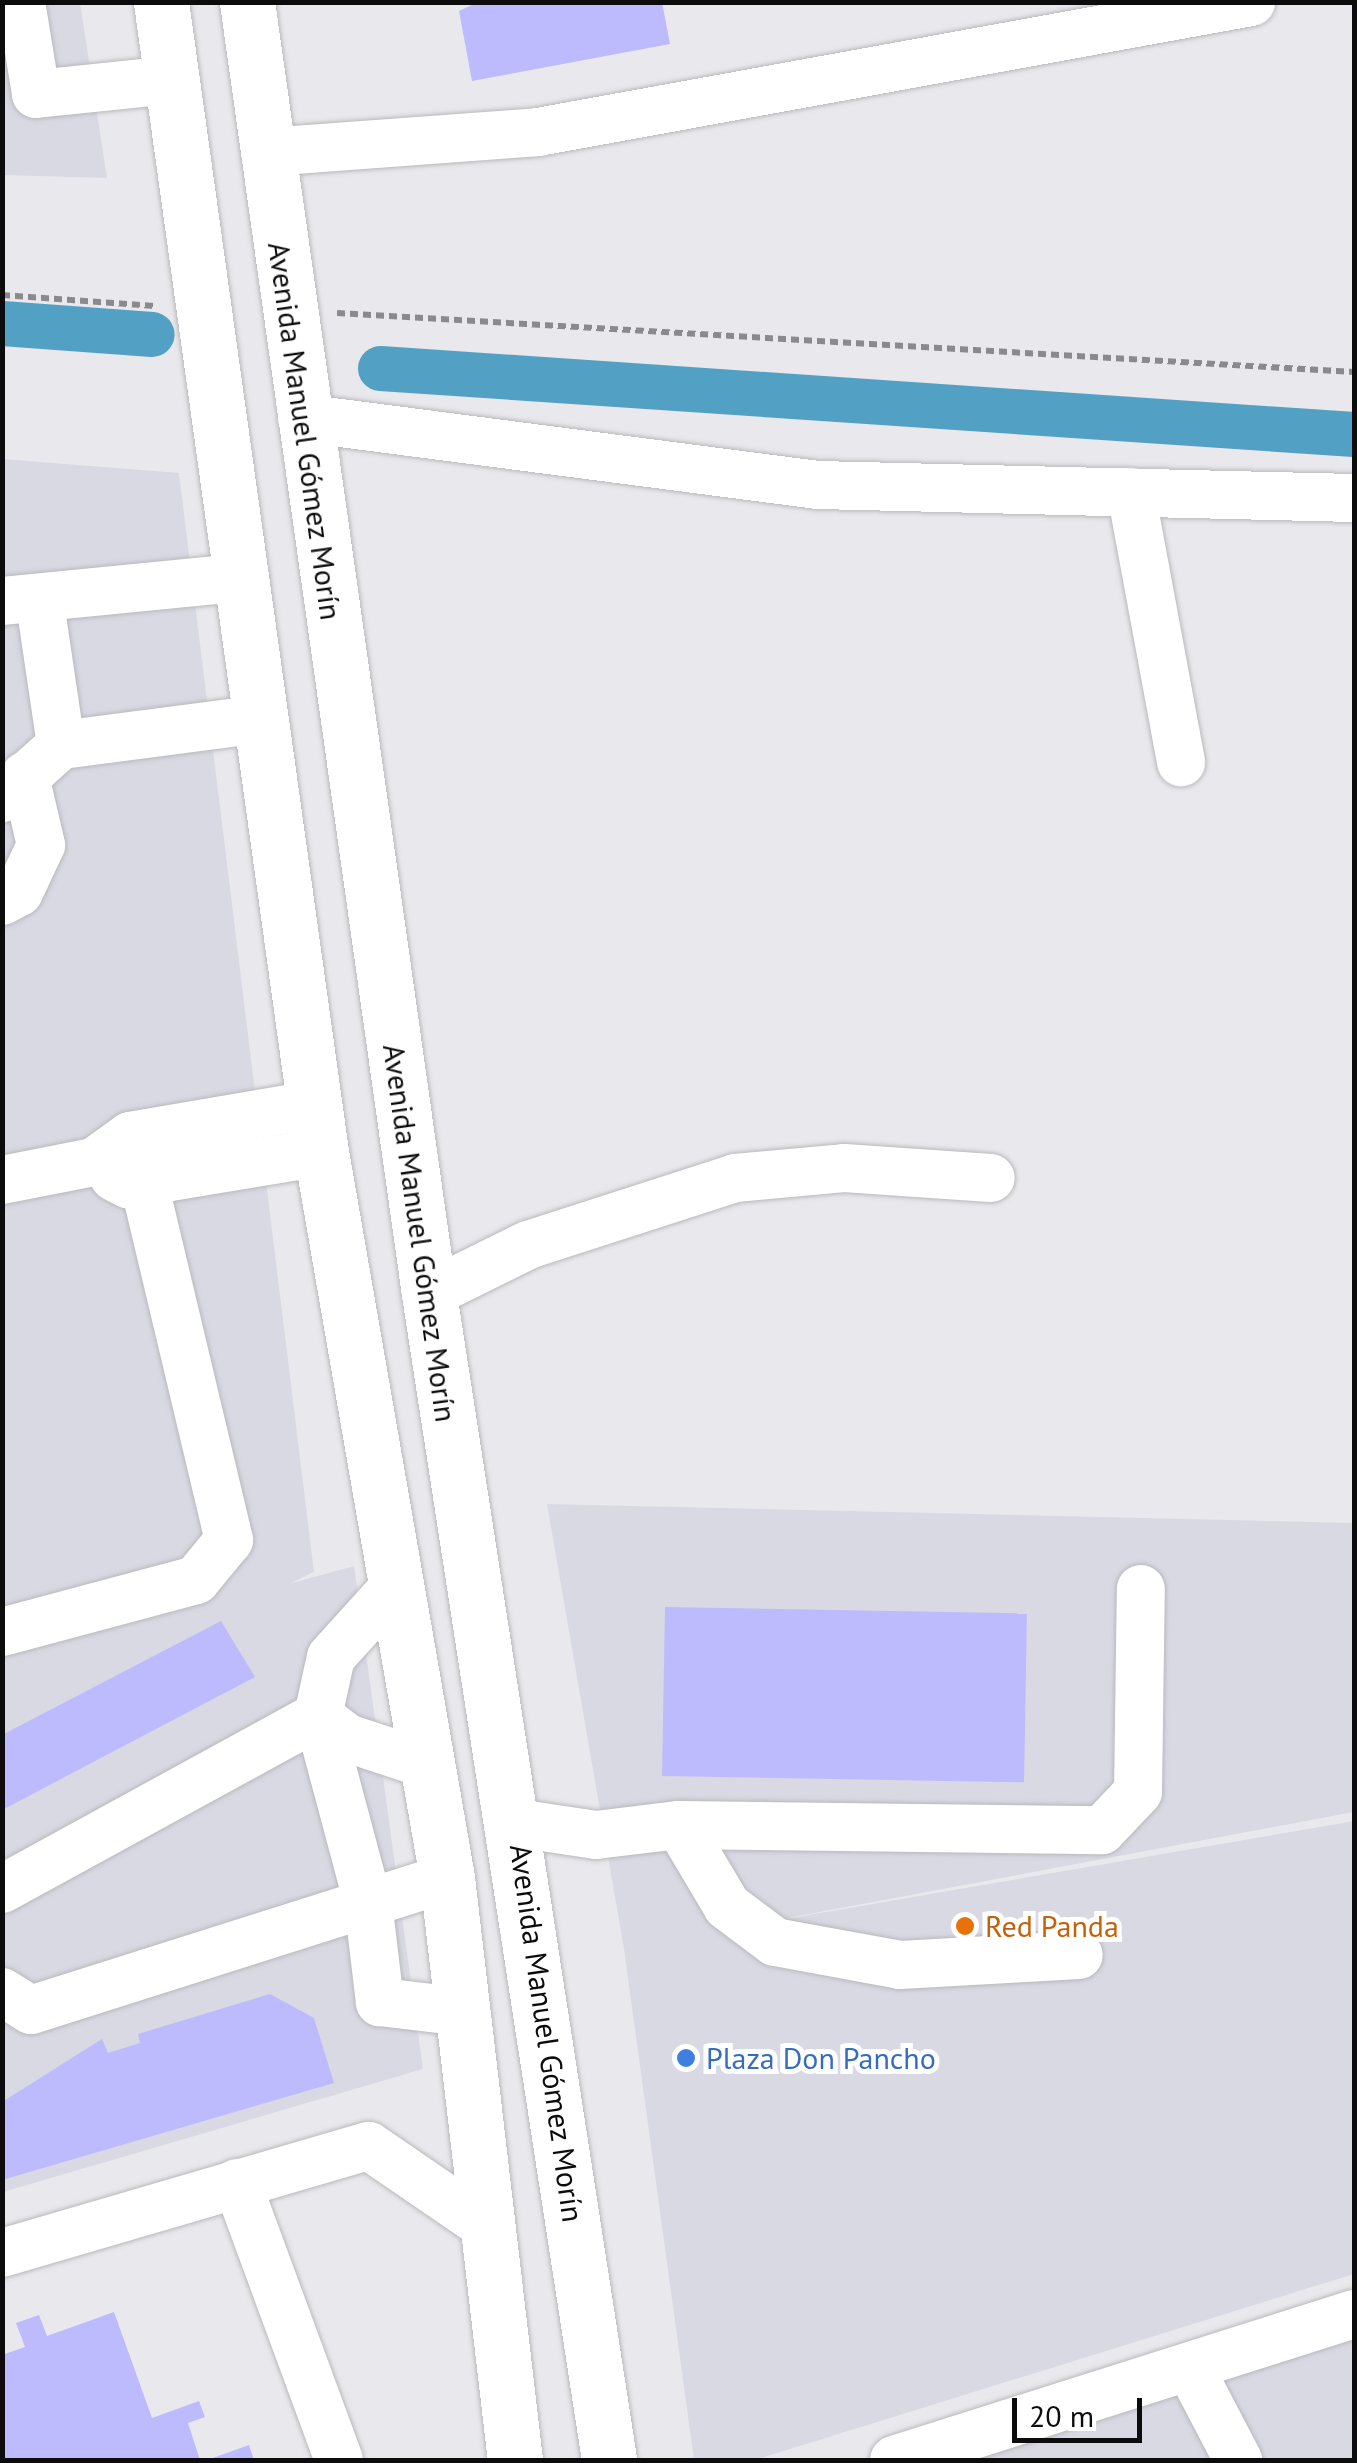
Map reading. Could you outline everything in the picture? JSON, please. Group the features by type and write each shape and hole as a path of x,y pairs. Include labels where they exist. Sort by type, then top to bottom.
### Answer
{"main road":[{"path":"161,2 207,310 237,578 319,1128 446,1878 464,2012 482,2224 515,2460"},
{"name":"Avenida Manuel Gómez Morín","path":"247,2 302,418 429,1294 516,1823 610,2460"}],"street":[{"path":"20,2 19,93 172,80"},
{"path":"267,152 538,132 1250,2"},
{"path":"302,418 555,447 686,475 1354,498"},
{"path":"1131,492 1180,762"},
{"path":"61,745 21,602 237,578"},
{"path":"2,902 19,892 41,846 14,787 61,745 260,719"},
{"path":"2,1180 94,1162 130,1136 319,1128"},
{"path":"94,1162 128,1184 319,1128"},
{"path":"429,1294 528,1245 735,1178 844,1168 991,1178"},
{"path":"2,1632 196,1580 229,1540 144,1180"},
{"path":"397,1584 331,1657 318,1716 368,1902 380,2002 464,2012"},
{"path":"516,1823 596,1834 679,1824 1102,1830 1138,1792 1142,1590"},
{"path":"318,1716 348,1738 426,1764"},
{"path":"2,1889 318,1716"},
{"path":"679,1824 728,1906 775,1942 900,1964 1078,1954"},
{"path":"2,1992 31,2010 446,1878"},
{"path":"2,2253 369,2146 482,2224"},
{"path":"237,2183 340,2460"},
{"path":"918,2457 1354,2314"},
{"path":"1191,2370 1238,2460"}],"path":[{"path":"2,295 207,310"},
{"path":"288,310 1354,372"}],"shaded area":[{"path":"3,3 80,3 107,178 3,175"},
{"path":"3,459 179,473 314,1572 289,1584 354,1566 423,2069 3,2192"},
{"path":"547,1504 1354,1523 1354,1812 745,1926 1354,1821 1354,2274 755,2460 694,2460 624,1949"},
{"path":"1354,2337 1354,2460 957,2460"}],"building":[{"path":"478,2 662,2 670,44 472,81 459,11"},
{"path":"665,1607 1027,1613 1024,1782 662,1776"},
{"path":"221,1621 255,1677 2,1810 2,1735"},
{"path":"270,1994 314,2018 334,2083 2,2180 2,2102 102,2039 108,2053 140,2043 138,2034"},
{"path":"114,2312 152,2418 199,2401 205,2417 188,2423 200,2460 2,2460 2,2355 25,2347 16,2323 39,2315 47,2336"},
{"path":"249,2445 254,2460 207,2460"}],"waterway":[{"path":"2,323 152,334"},
{"path":"380,368 1354,434"}],"place":[{"name":"Red Panda","path":"965,1926"},
{"name":"Plaza Don Pancho","path":"686,2058"}]}
